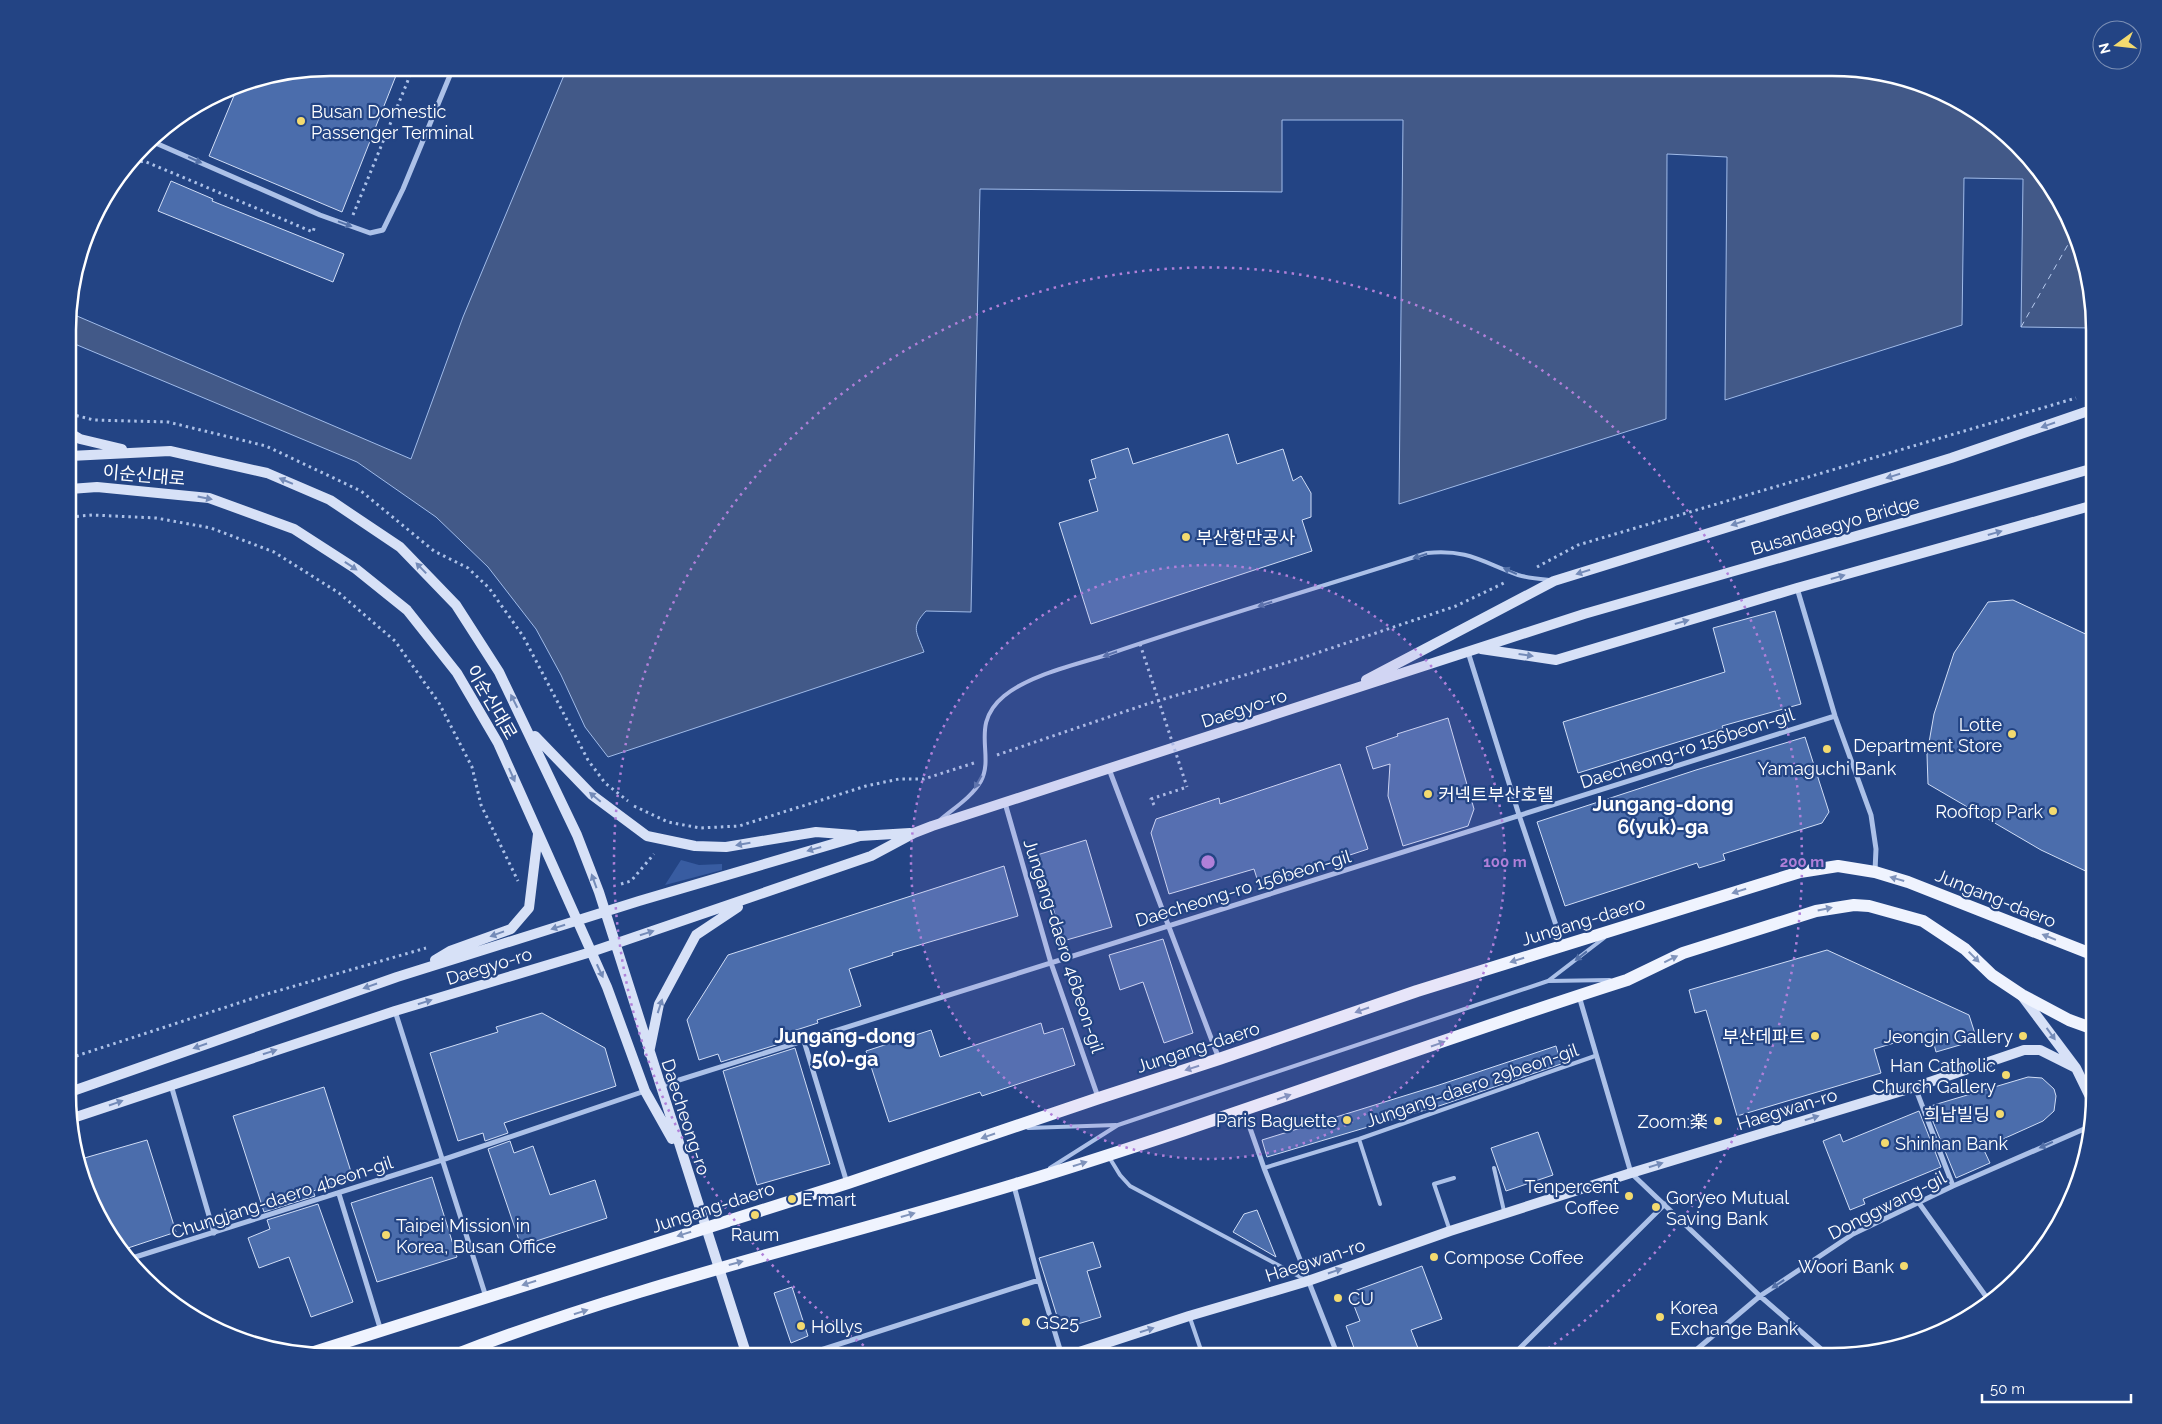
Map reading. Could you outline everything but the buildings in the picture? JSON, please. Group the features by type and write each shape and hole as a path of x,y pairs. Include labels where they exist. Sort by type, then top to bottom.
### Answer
{"main road":[{"path":"1345,692 1554,581 1951,458 2086,412"},
{"path":"76,437 135,452"},
{"name":"이순신대로","path":"76,456 170,451 267,473 330,500 400,546 456,605 499,672 578,835 615,944"},
{"name":"Busandaegyo Bridge","path":"1584,614 2086,470"},
{"name":"이순신대로","path":"76,489 97,487 209,498 294,529 356,568 407,610 457,673 498,743 576,921 607,986 645,1091 682,1158"},
{"path":"1472,650 1556,660 1796,588 2086,507"},
{"name":"Daegyo-ro","path":"77,1117 395,1011 615,944 871,856 914,832 1584,614"},
{"path":"528,730 592,795 647,836 695,846 726,847 816,832 860,836"},
{"name":"Daegyo-ro","path":"76,1090 417,970 605,911 860,836 914,832"},
{"path":"417,970 450,951 511,929 529,908 538,833"},
{"name":"Jungang-daero","path":"329,1348 848,1183 1417,991 1809,870 1838,866 1875,872 1908,882 2086,953"},
{"path":"649,1054 659,1004 696,934 760,895"},
{"path":"473,1348 717,1268 1014,1185 1244,1111 1627,980 1683,953 1816,911 1854,905 1870,906 1923,921 1966,949 1992,975 2022,995 2069,1020 2086,1026"},
{"name":"Daecheong-ro","path":"615,944 743,1348"},
{"path":"2022,995 2076,1068 2086,1089"},
{"name":"Haegwan-ro","path":"1092,1348 1189,1316 1308,1281 1450,1231 1631,1173 1915,1087 2024,1050 2040,1050 2076,1068"}],"street":[{"path":"158,144 320,215 370,234 383,230 403,189 450,76"},
{"path":"1796,588 1835,716 1871,815 1876,849 1875,872"},
{"path":"1472,650 1519,816 1563,946"},
{"name":"Daecheong-ro 156beon-gil","path":"660,1086 1835,716"},
{"path":"1109,769 1219,1059"},
{"name":"Jungang-daero 46beon-gil","path":"1004,803 1051,963 1099,1098"},
{"name":"Jungang-daero 29beon-gil","path":"1578,996 1631,1173"},
{"path":"395,1011 486,1297"},
{"path":"804,1041 848,1183"},
{"path":"171,1085 214,1233"},
{"path":"1915,1087 1953,1186"},
{"name":"Chungjang-daero 4beon-gil","path":"136,1257 339,1194 645,1091"},
{"path":"1244,1111 1264,1168 1335,1348"},
{"name":"Donggwang-gil","path":"1698,1348 1760,1296 1852,1234 1919,1204 1953,1186 2084,1129"},
{"path":"1631,1173 1760,1296 1820,1348"},
{"path":"1014,1185 1039,1280 1060,1348"},
{"path":"339,1194 381,1332"},
{"path":"1520,1348 1665,1204"},
{"path":"1919,1204 1985,1296"},
{"path":"827,1348 1039,1280"}],"lane":[{"path":"932,826 970,795 982,779 985,759 983,734 989,714 1003,697 1024,683 1140,644 1427,553 1448,551 1468,555 1492,563 1520,576 1554,581"},
{"path":"1548,981 1614,930"},
{"path":"1034,1179 1118,1125 1548,981 1627,980"},
{"name":"Jungang-daero 29beon-gil","path":"1264,1168 1359,1139 1595,1056"},
{"path":"1011,1128 1118,1125"},
{"path":"1359,1139 1380,1204"},
{"path":"1108,1155 1120,1175 1130,1186 1308,1281"},
{"path":"1494,1168 1505,1214"},
{"path":"1450,1231 1434,1184 1454,1178"},
{"path":"1189,1316 1200,1348"}],"path":[{"path":"344,215 352,218 410,76"},
{"path":"140,162 144,161 312,232 320,215"},
{"path":"595,770 605,783 635,806 668,822 700,828 739,826 866,786 899,779 924,779 1147,704 1299,659 1456,606 1520,576 1578,545 2074,398 2081,399"},
{"path":"76,416 94,420"},
{"path":"76,516 156,518 211,528 274,552 339,593 395,641 439,703 472,767 481,805 518,881"},
{"path":"1140,644 1187,787 1152,798 1154,805"},
{"path":"622,884 631,881 654,854"},
{"path":"76,1056 260,996 435,946"}],"shaded area":[{"path":"564,76 1831,76 1881,81 1929,96 1959,110 1999,139 2023,163 2043,189 2060,218 2072,249 2081,281 2086,328 2021,327 2023,179 1964,178 1962,325 1725,400 1727,157 1667,154 1666,419 1399,504 1403,120 1282,120 1282,192 980,189 971,612 926,611 916,626 917,635 924,652 608,757 585,727 561,675 536,629 488,567 436,517 357,462 76,345 77,316 411,459 463,317"},
{"path":"681,860 699,865 722,864 722,870 665,885"}],"ferry route":[{"path":"2021,327 2069,242"}],"place":[{"name":"Busan Domestic Passenger Terminal","path":"301,121"},
{"name":"부산항만공사","path":"1186,537"},
{"name":"Lotte Department Store","path":"2012,734"},
{"name":"Yamaguchi Bank","path":"1827,749"},
{"name":"커넥트부산호텔","path":"1428,794"},
{"name":"Rooftop Park","path":"2053,811"},
{"name":"부산데파트","path":"1815,1036"},
{"name":"Jeongin Gallery","path":"2023,1036"},
{"name":"Han Catholic Church Gallery","path":"2006,1075"},
{"name":"희남빌딩","path":"2000,1114"},
{"name":"Paris Baguette","path":"1347,1120"},
{"name":"Zoom:楽","path":"1718,1121"},
{"name":"Shinhan Bank","path":"1885,1143"},
{"name":"Tenpercent Coffee","path":"1629,1196"},
{"name":"E mart","path":"792,1199"},
{"name":"Goryeo Mutual Saving Bank","path":"1656,1207"},
{"name":"Raum","path":"755,1215"},
{"name":"Taipei Mission in Korea, Busan Office","path":"386,1235"},
{"name":"Compose Coffee","path":"1434,1257"},
{"name":"Woori Bank","path":"1904,1266"},
{"name":"CU","path":"1338,1298"},
{"name":"Korea Exchange Bank","path":"1660,1317"},
{"name":"GS25","path":"1026,1322"},
{"name":"Hollys","path":"801,1326"}],"district":[{"name":"Jungang-dong 6(yuk)-ga","path":"1663,816"},
{"name":"Jungang-dong 5(o)-ga","path":"845,1048"}]}
